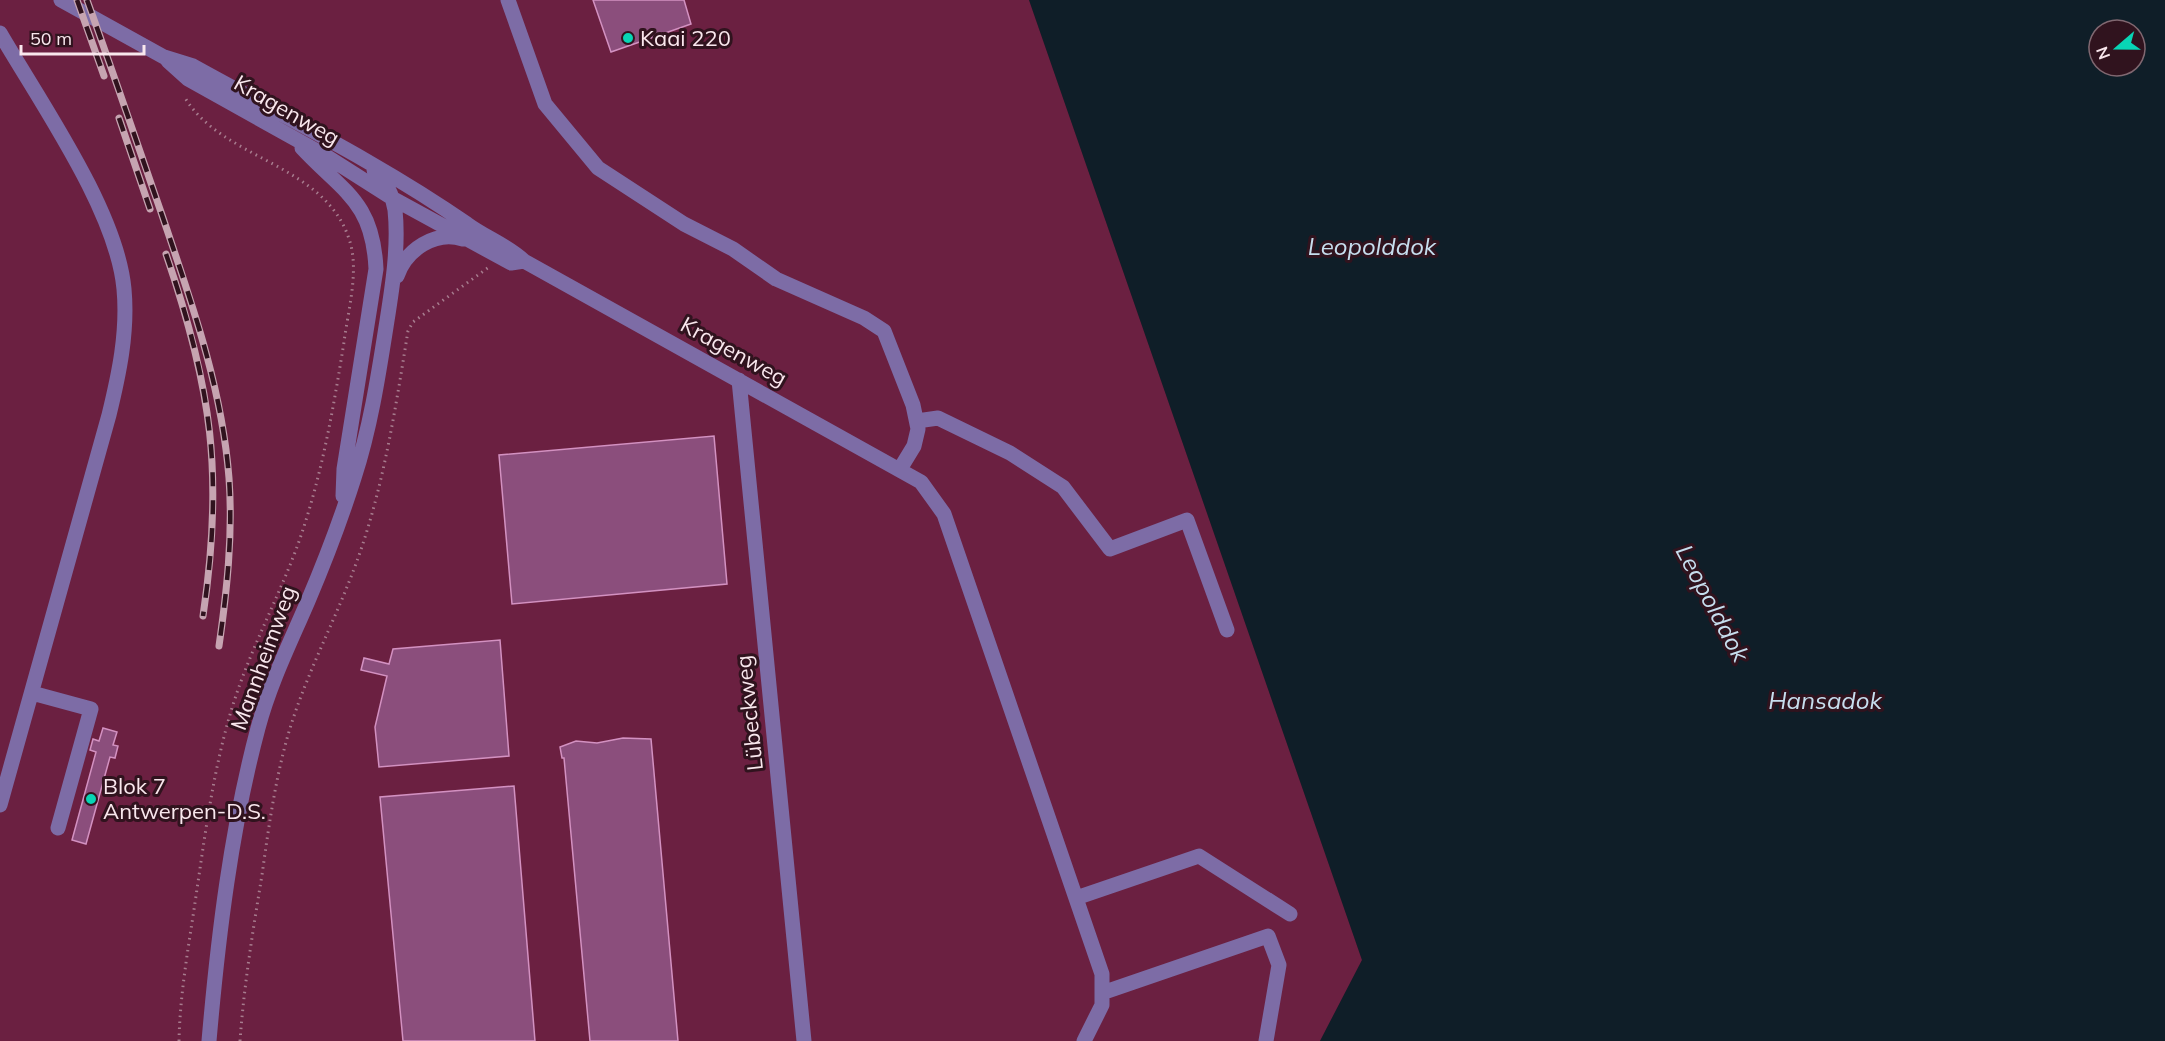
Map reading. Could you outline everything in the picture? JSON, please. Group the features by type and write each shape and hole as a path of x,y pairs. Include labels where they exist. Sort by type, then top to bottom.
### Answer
{"street":[{"name":"Kragenweg","path":"61,0 164,57 194,66 440,204 469,226 513,250 524,261 921,482 944,514 1076,898"},
{"path":"508,0 545,104 598,168 684,224 733,249 777,279 875,325 884,332 890,342 917,421 917,439 900,469"},
{"path":"0,33 84,177 103,217 120,268 125,309 121,360 110,415 0,806"},
{"name":"Kragenweg","path":"164,57 188,79 392,198 511,263 524,261"},
{"name":"Mannheimweg","path":"291,137 319,167 349,192 360,208 375,242 376,269 344,468 342,509"},
{"name":"Kragenweg","path":"366,163 382,178 392,198 395,231 392,287"},
{"path":"395,231 401,224 423,215 436,216 469,226"},
{"name":"Mannheimweg","path":"376,269 395,231"},
{"name":"Kragenweg","path":"392,287 401,265 416,248 442,238 457,237 473,242"},
{"name":"Mannheimweg","path":"209,1041 244,785 259,726 281,659 308,601 354,477 373,407 392,287"},
{"name":"Lübeckweg","path":"739,380 804,1041"},
{"path":"917,421 938,418 1010,453 1063,487 1110,549 1187,520 1227,630"},
{"path":"32,693 91,709 58,828"},
{"path":"1084,1041 1102,1005 1102,974 1076,898 1199,856 1290,914"},
{"path":"1102,993 1268,936 1278,965 1266,1041"}],"path":[{"path":"179,1041 186,961 220,753 245,667 286,573 314,496 328,438 353,277 350,242 335,214 317,193 295,176 211,128 191,109 182,92"},
{"path":"240,1041 247,972 270,816 285,745 305,684 354,570 371,517 390,442 408,331 413,322 502,258"}],"shaded area":[{"path":"0,0 1029,0 1362,960 1320,1041 0,1041"}],"water":[{"name":"Hansadok","path":"1029,0 2165,0 2165,1041 1320,1041 1362,960"}],"building":[{"name":"Kaai 220","path":"593,0 684,0 691,24 611,52"},
{"path":"714,436 727,584 512,604 499,455"},
{"path":"500,640 509,756 379,767 375,727 387,676 361,670 364,658 389,664 393,649"},
{"name":"Blok 7 Antwerpen-D.S.","path":"103,728 117,732 113,745 118,746 115,758 110,757 86,844 72,840 96,752 90,750 93,739 99,741"},
{"path":"623,738 651,739 678,1041 590,1041 564,758 562,758 560,747 576,741 597,743"},
{"path":"514,786 535,1041 403,1041 380,797"}],"railway":[{"path":"77,0 104,76"},
{"path":"87,0 184,280 204,345 220,411 229,478 230,541 219,646"},
{"path":"119,118 150,209"},
{"path":"166,254 194,347 210,433 213,519 203,616"}],"place":[{"name":"Kaai 220","path":"628,38"},
{"name":"Blok 7 Antwerpen-D.S.","path":"91,799"}],"water label":[{"name":"Leopolddok","path":"1372,246"},
{"name":"Leopolddok","path":"1713,603"}]}
